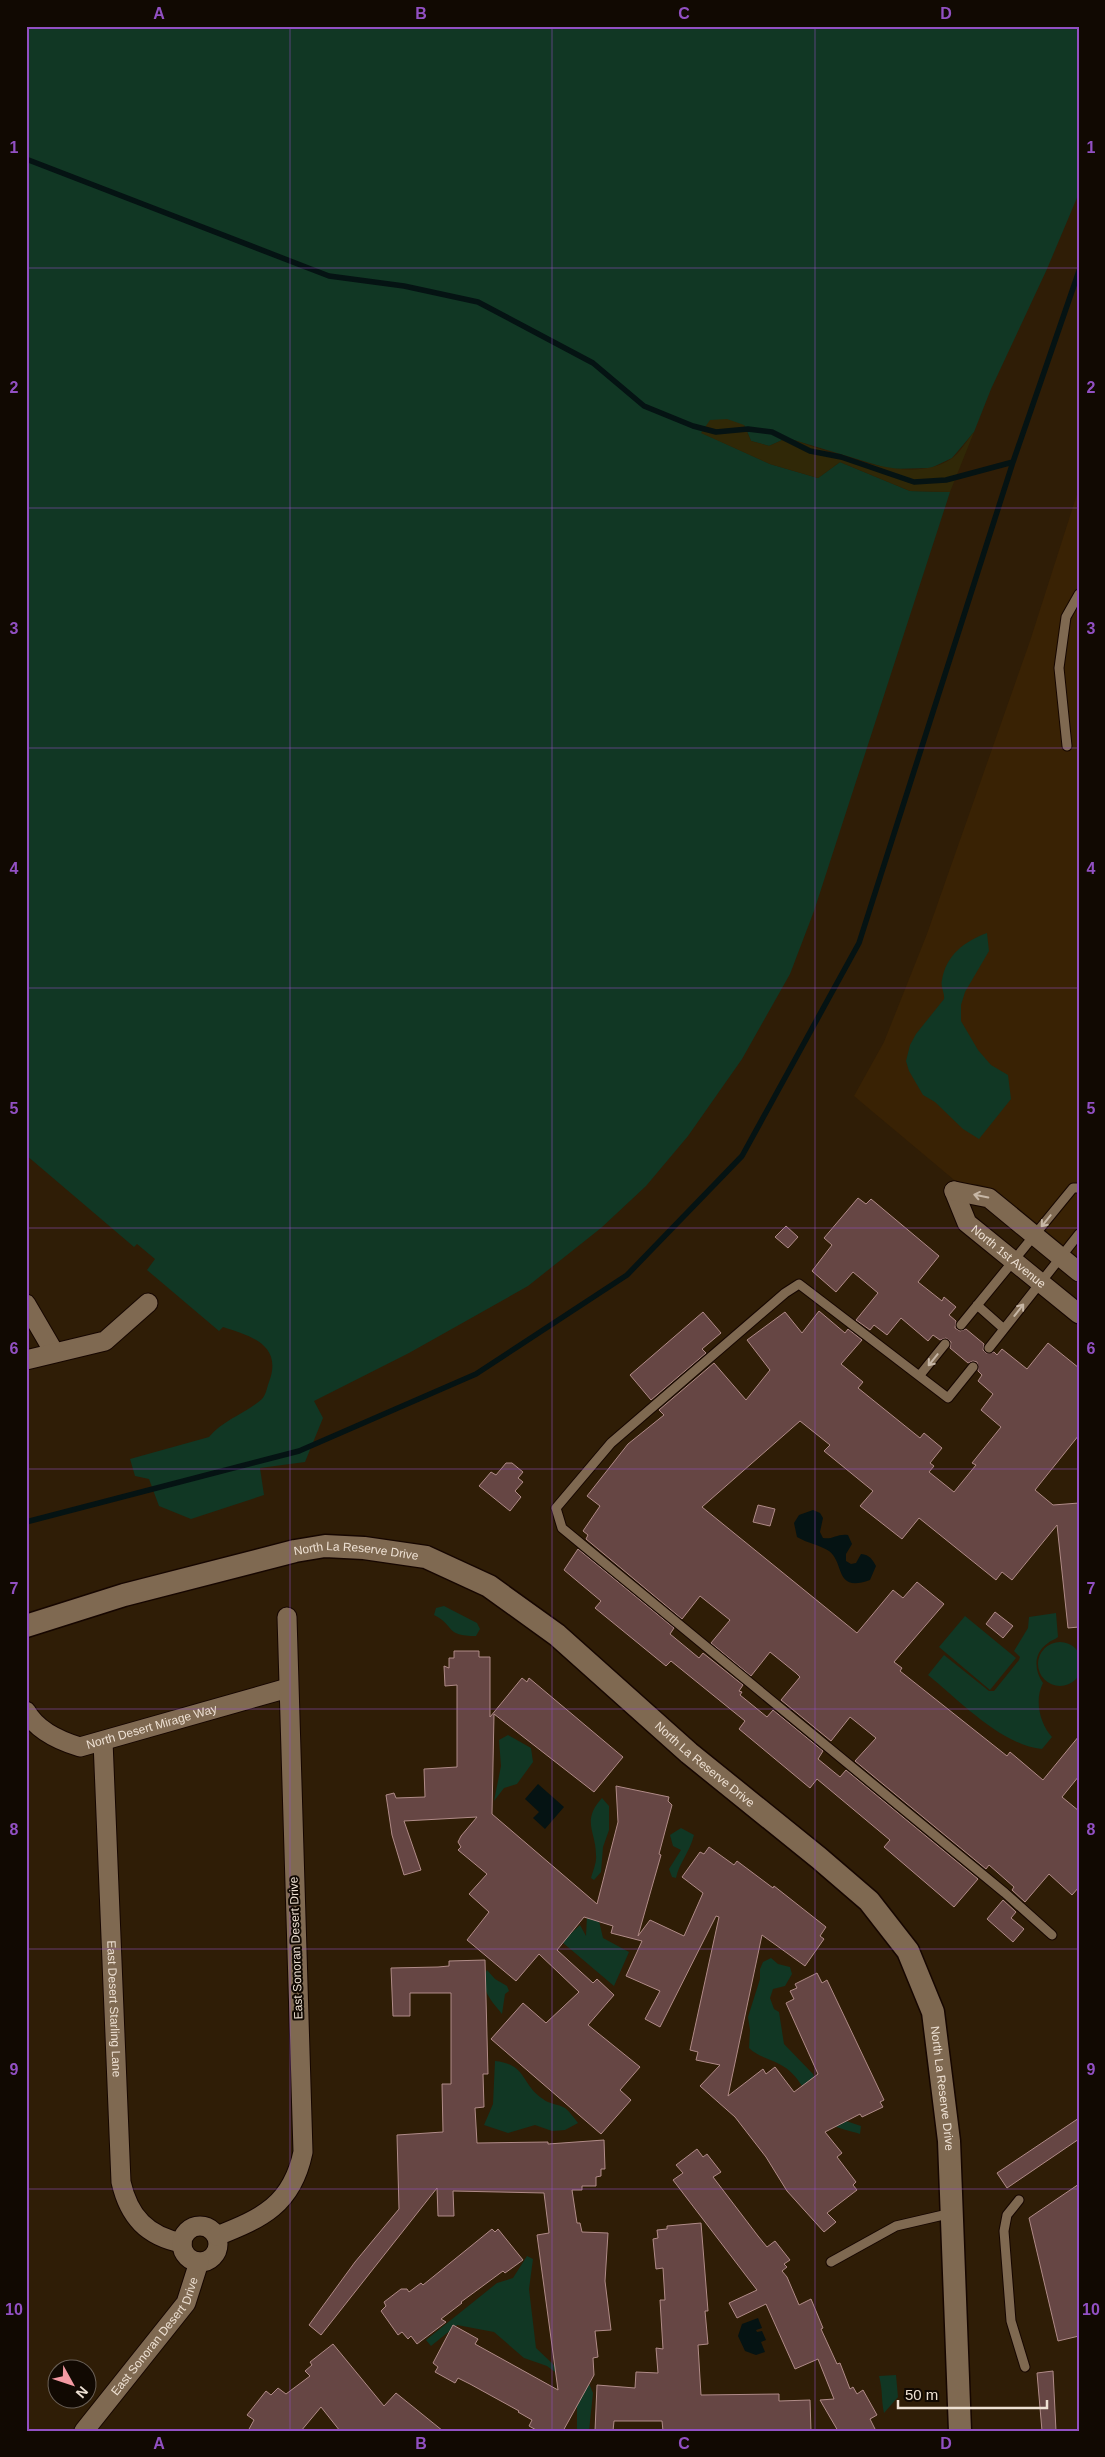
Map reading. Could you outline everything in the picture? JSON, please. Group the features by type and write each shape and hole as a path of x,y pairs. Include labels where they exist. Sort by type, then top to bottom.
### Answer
{"street":[{"name":"North 1st Avenue","path":"1079,1272 989,1198 954,1191 967,1223 1079,1314"},
{"path":"26,1360 104,1341 148,1303"},
{"path":"26,1304 54,1352"},
{"name":"North La Reserve Drive","path":"26,1626 124,1595 295,1550 325,1546 364,1548 426,1557 489,1586 557,1635 689,1752 820,1858 869,1902 908,1951 933,2012 949,2140 960,2430"},
{"name":"East Sonoran Desert Drive","path":"182,2243 188,2257 199,2262 208,2260 215,2254 218,2245 217,2236 267,2213 281,2200 295,2178 303,2152 287,1617"},
{"name":"North Desert Mirage Way","path":"26,1711 45,1731 62,1742 80,1747 288,1688"},
{"name":"East Desert Starling Lane","path":"103,1742 121,2182 124,2197 133,2214 148,2230 164,2239 182,2243"},
{"path":"182,2243 186,2234 196,2226 208,2228 217,2236"},
{"name":"East Sonoran Desert Drive","path":"84,2431 186,2303 199,2262"}],"lane":[{"path":"1067,746 1059,668 1066,617 1079,594"},
{"path":"961,1325 1073,1188 1079,1188"},
{"path":"988,1348 1079,1234"},
{"path":"973,1367 948,1398 799,1284 785,1293 611,1444 556,1508 562,1528 1005,1893 1052,1934"},
{"path":"976,1305 1004,1329"},
{"path":"920,1375 945,1344"},
{"path":"1019,2200 1008,2215 1004,2231 1011,2321 1025,2367"},
{"path":"831,2262 896,2226 952,2213"}],"shaded area":[{"path":"1079,488 1079,1258 995,1189 977,1184 959,1184 854,1096 884,1042 927,934 1030,641"},
{"path":"813,1510 820,1513 823,1518 820,1532 823,1538 848,1535 852,1544 846,1554 846,1561 851,1564 856,1563 861,1554 867,1555 872,1559 876,1566 870,1580 851,1583 845,1580 834,1556 829,1551 797,1537 794,1523 799,1515"},
{"path":"538,1784 564,1807 545,1829 533,1818 539,1812 525,1799"},
{"path":"758,2318 762,2328 756,2330 757,2332 762,2331 766,2340 761,2342 765,2352 756,2355 745,2351 738,2336 742,2324"}],"green space":[{"path":"26,26 1079,26 1079,193 1047,269 991,389 974,432 952,458 931,468 890,469 787,438 769,446 751,441 744,425 702,433 770,464 818,478 840,462 910,491 950,492 814,911 790,974 742,1059 688,1136 646,1186 601,1228 528,1286 409,1353 314,1401 323,1418 305,1462 260,1468 264,1495 191,1519 159,1506 149,1479 135,1476 130,1459 209,1437 221,1426 262,1399 269,1382 272,1359 262,1344 254,1339 223,1327 219,1331 147,1270 155,1259 137,1244 134,1247 26,1155"},
{"path":"987,933 989,951 965,992 961,1005 961,1021 978,1050 991,1065 1008,1075 1011,1099 979,1139 963,1129 935,1102 923,1095 909,1071 906,1061 910,1045 916,1034 944,999 942,983 944,971 952,956 971,940"},
{"path":"444,1606 477,1623 480,1629 476,1636 466,1636 454,1632 434,1615 436,1608"},
{"path":"1056,1613 1058,1637 1043,1647 1036,1662 1038,1673 1043,1683 1039,1697 1040,1712 1044,1725 1052,1737 1042,1749 1027,1746 996,1730 981,1720 928,1675 944,1655 989,1691 994,1691 1019,1660 1020,1657 1014,1651 1028,1628 1029,1617"},
{"path":"965,1616 1016,1658 990,1690 939,1647"},
{"path":"1060,1642 1072,1646 1078,1652 1082,1664 1078,1676 1072,1682 1060,1686 1048,1682 1042,1676 1038,1664 1042,1652 1048,1646"},
{"path":"508,1735 531,1748 533,1762 517,1784 504,1788 494,1801 501,1766 499,1740"},
{"path":"602,1798 609,1806 609,1830 603,1847 601,1872 594,1880 591,1878 596,1858 591,1820 592,1813"},
{"path":"681,1828 694,1835 676,1878 672,1877 669,1869 681,1850 673,1846 670,1835"},
{"path":"587,1916 599,1921 603,1938 629,1952 614,1986 562,1942 580,1925 586,1936"},
{"path":"771,1958 778,1964 790,1967 792,1974 785,1986 773,1989 770,1998 774,2009 779,2012 784,2044 813,2074 817,2085 837,2118 861,2126 860,2134 839,2128 828,2122 816,2109 798,2080 786,2068 749,2048 750,2030 748,2017 760,1979 760,1969 763,1962"},
{"path":"487,1970 495,1979 507,1986 509,1991 505,1994 502,2014 490,1999 485,1988 484,1976"},
{"path":"495,2061 513,2066 531,2088 545,2101 565,2108 578,2123 565,2130 552,2131 535,2125 508,2133 484,2125 493,2104"},
{"path":"527,2256 533,2259 529,2289 536,2348 555,2366 587,2379 593,2393 589,2431 577,2431 577,2402 571,2384 547,2366 524,2358 494,2332 457,2325 431,2346 426,2340 497,2283 513,2278"},
{"path":"896,2375 898,2397 884,2413 879,2376"}],"sand":[{"path":"727,419 744,425 751,441 769,446 787,438 847,458 893,468 914,469 934,467 951,459 974,432 950,492 910,491 840,462 818,478 770,464 701,433 710,420"}],"building":[{"path":"858,1198 866,1204 871,1199 939,1256 918,1282 942,1301 944,1297 956,1307 949,1315 956,1321 955,1328 960,1331 966,1329 984,1344 983,1350 986,1353 994,1352 997,1355 1002,1349 1027,1369 1048,1343 1079,1368 1079,1435 1035,1490 1053,1505 1079,1503 1079,1627 1068,1628 1057,1525 1012,1580 1002,1572 996,1580 919,1518 902,1539 860,1506 873,1491 824,1451 830,1445 800,1421 702,1507 857,1633 893,1590 903,1598 917,1582 944,1604 894,1662 902,1668 900,1671 1007,1756 1010,1752 1043,1780 1079,1736 1079,1776 1062,1797 1079,1811 1079,1887 1072,1895 1049,1874 1025,1902 1012,1890 1014,1887 989,1865 986,1869 855,1761 876,1738 850,1717 831,1741 781,1700 800,1677 796,1673 770,1652 751,1676 711,1643 730,1620 700,1596 682,1619 586,1539 588,1535 583,1531 600,1506 587,1496 628,1444 664,1415 659,1410 714,1363 746,1400 770,1370 747,1340 785,1312 802,1333 819,1311 845,1333 848,1329 862,1340 841,1364 863,1382 858,1388 920,1438 924,1433 942,1448 930,1463 934,1466 929,1472 954,1492 976,1465 972,1463 1001,1427 981,1410 993,1394 978,1381 982,1375 978,1371 977,1362 968,1363 950,1348 951,1342 946,1338 940,1340 933,1335 928,1341 901,1318 887,1335 874,1325 870,1330 856,1320 878,1293 853,1272 836,1292 812,1271 832,1245 824,1238"},
{"path":"786,1226 798,1237 788,1248 775,1237"},
{"path":"703,1312 721,1333 702,1349 706,1353 651,1400 630,1375"},
{"path":"506,1463 512,1463 523,1472 518,1478 523,1482 515,1491 521,1497 510,1511 479,1486 491,1472 496,1475"},
{"path":"758,1505 775,1509 770,1526 753,1522"},
{"path":"578,1549 674,1628 670,1634 699,1658 703,1653 743,1685 739,1691 742,1692 740,1695 767,1717 773,1710 823,1751 818,1759 840,1777 846,1770 978,1879 954,1907 884,1847 890,1840 817,1779 810,1788 739,1729 745,1721 671,1661 666,1666 595,1608 601,1601 564,1570"},
{"path":"995,1612 1013,1626 1003,1638 986,1624"},
{"path":"454,1651 479,1651 479,1657 490,1657 490,1717 522,1678 527,1682 529,1678 623,1757 594,1792 494,1714 492,1814 597,1904 618,1822 616,1786 669,1797 668,1801 672,1805 659,1854 661,1855 638,1936 650,1920 684,1936 703,1893 682,1877 700,1852 704,1854 709,1847 734,1865 737,1861 773,1888 774,1886 826,1927 820,1936 824,1939 805,1966 762,1935 728,2096 763,2069 766,2074 775,2067 794,2092 818,2074 786,2003 794,1999 790,1991 797,1988 795,1984 817,1973 822,1983 827,1980 884,2100 880,2102 883,2107 862,2117 860,2114 825,2132 842,2153 837,2157 856,2182 853,2185 857,2190 827,2213 836,2222 824,2232 787,2191 766,2157 735,2117 700,2086 720,2065 696,2060 698,2052 690,2050 719,1917 716,1916 660,2027 645,2019 660,1991 626,1976 642,1941 611,1933 613,1926 584,1917 557,1950 593,1983 597,1979 614,1995 588,2025 640,2067 620,2090 631,2100 601,2134 491,2039 523,2003 546,2023 579,1992 539,1954 516,1981 467,1940 489,1912 469,1894 487,1874 458,1850 461,1847 458,1842 461,1836 477,1817 404,1821 421,1870 404,1875 392,1835 386,1795 394,1793 396,1798 425,1797 424,1769 457,1767 457,1685 445,1686 444,1666 449,1668 449,1658 454,1658"},
{"path":"1003,1900 1016,1912 1011,1918 1024,1929 1013,1942 987,1919"},
{"path":"485,1960 488,2074 483,2074 484,2107 475,2108 477,2143 548,2142 548,2144 604,2140 605,2169 601,2169 601,2176 596,2177 596,2186 582,2186 582,2190 572,2190 577,2223 580,2223 582,2232 608,2233 605,2281 611,2330 595,2331 598,2357 593,2358 594,2375 563,2431 538,2431 529,2426 532,2420 519,2411 458,2378 455,2383 435,2372 438,2367 433,2363 453,2325 478,2339 475,2344 558,2390 537,2235 549,2233 544,2193 453,2191 454,2216 438,2216 437,2188 321,2335 309,2325 355,2262 399,2209 397,2135 443,2132 442,2084 451,2084 451,1993 410,1993 410,2016 393,2016 391,1968 438,1967 449,1966 449,1961"},
{"path":"1079,2118 1079,2139 1007,2188 997,2173"},
{"path":"697,2149 703,2157 707,2154 721,2172 713,2177 767,2247 775,2241 790,2260 784,2264 787,2267 782,2271 787,2277 799,2305 811,2299 823,2328 821,2329 837,2364 840,2363 850,2389 853,2387 857,2394 863,2390 877,2415 870,2419 876,2431 838,2431 820,2400 834,2399 818,2359 795,2369 766,2304 737,2318 729,2303 757,2290 673,2180 683,2173 676,2165"},
{"path":"1079,2184 1079,2336 1058,2341 1029,2218"},
{"path":"701,2223 708,2311 705,2311 708,2344 698,2345 701,2395 779,2394 779,2401 810,2400 811,2431 663,2431 662,2421 614,2421 613,2431 595,2431 597,2385 635,2388 636,2372 658,2373 656,2348 663,2349 660,2300 665,2300 663,2268 656,2269 653,2239 658,2238 657,2230 667,2229 667,2226"},
{"path":"492,2229 495,2232 498,2229 523,2260 505,2273 503,2271 461,2302 441,2319 446,2322 417,2344 411,2336 408,2339 402,2332 398,2335 381,2311 386,2306 384,2302 401,2289 407,2289 409,2292 421,2283 423,2285"},
{"path":"333,2344 384,2406 396,2393 443,2431 340,2431 321,2407 301,2431 248,2431 254,2420 247,2415 266,2391 271,2395 278,2388 286,2394 310,2376 305,2371 312,2365 310,2362"},
{"path":"1053,2371 1056,2431 1042,2431 1037,2373"}],"waterway":[{"path":"26,159 329,276 404,286 478,302 593,363 644,406 693,426 716,432 748,429 772,432 810,451 841,457 914,482 946,480 1013,462"},
{"path":"26,1522 299,1451 476,1374 627,1275 742,1156 859,943 1013,462 1079,271"}]}
